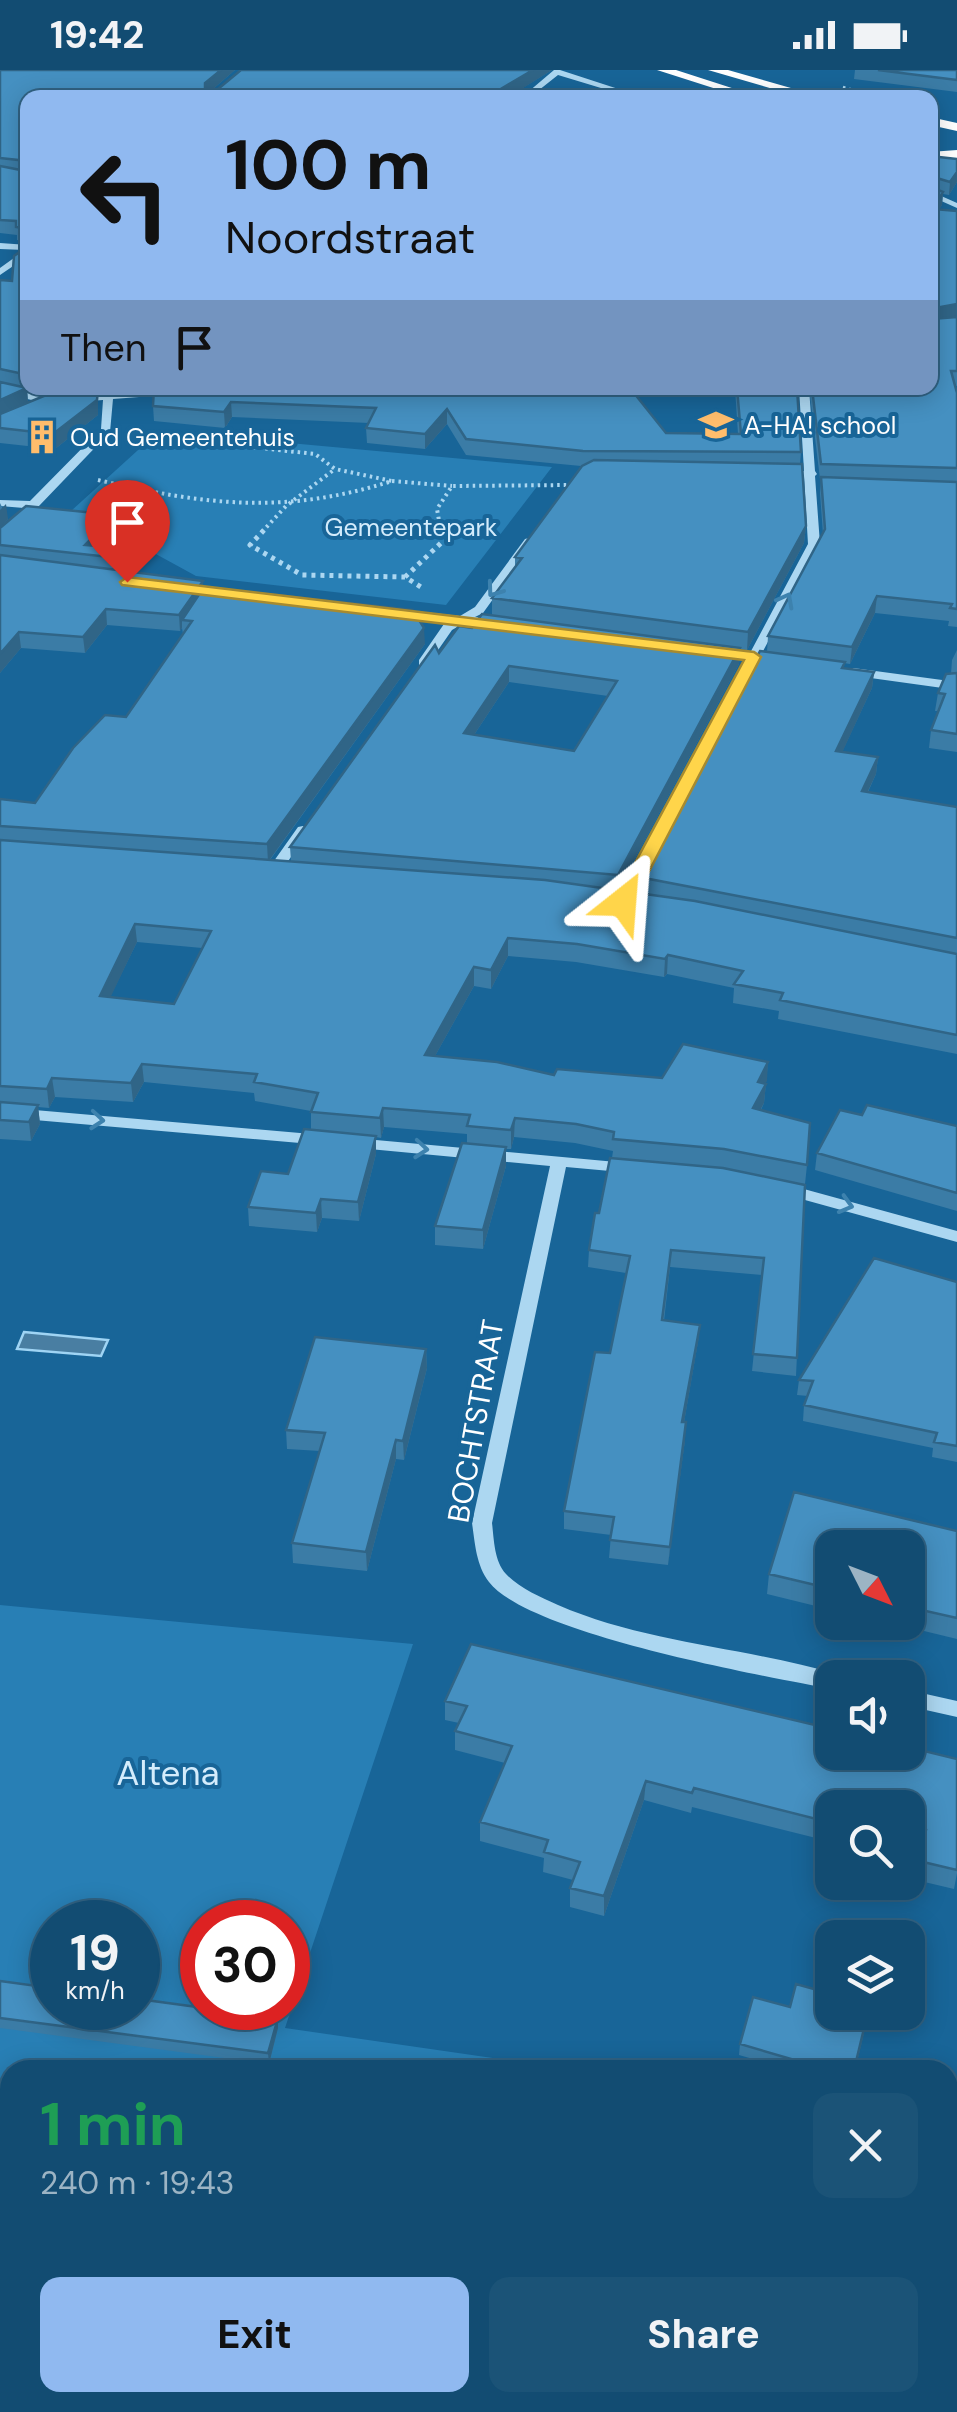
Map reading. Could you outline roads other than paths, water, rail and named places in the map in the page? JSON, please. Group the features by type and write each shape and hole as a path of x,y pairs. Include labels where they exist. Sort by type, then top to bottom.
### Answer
{"highway":[{"path":"663,70 733,90"},
{"path":"714,70 790,90"}],"street":[{"path":"534,90 557,72 617,90"},
{"path":"0,272 20,256"},
{"path":"23,395 50,401 132,395"},
{"path":"624,902 814,544 817,482 805,395"},
{"path":"0,538 106,430 108,397"},
{"path":"24,413 50,401"},
{"path":"760,473 817,482"},
{"path":"0,502 34,505"},
{"path":"414,676 448,628 479,610 536,532"},
{"path":"383,610 520,626"},
{"path":"695,649 798,664"},
{"path":"835,670 957,686"},
{"path":"274,870 309,822"},
{"path":"256,869 293,872"},
{"path":"0,1112 650,1170"},
{"name":"BOCHTSTRAAT","path":"559,1161 482,1522 486,1554 498,1579 526,1600 584,1624 815,1676"},
{"path":"761,1184 957,1237"},
{"path":"925,1702 957,1709"}],"place":[{"name":"A-HA! school","path":"716,425"},
{"name":"Oud Gemeentehuis","path":"42,437"}],"park label":[{"name":"Gemeentepark","path":"411,527"},
{"name":"Altena","path":"168,1773"}]}
